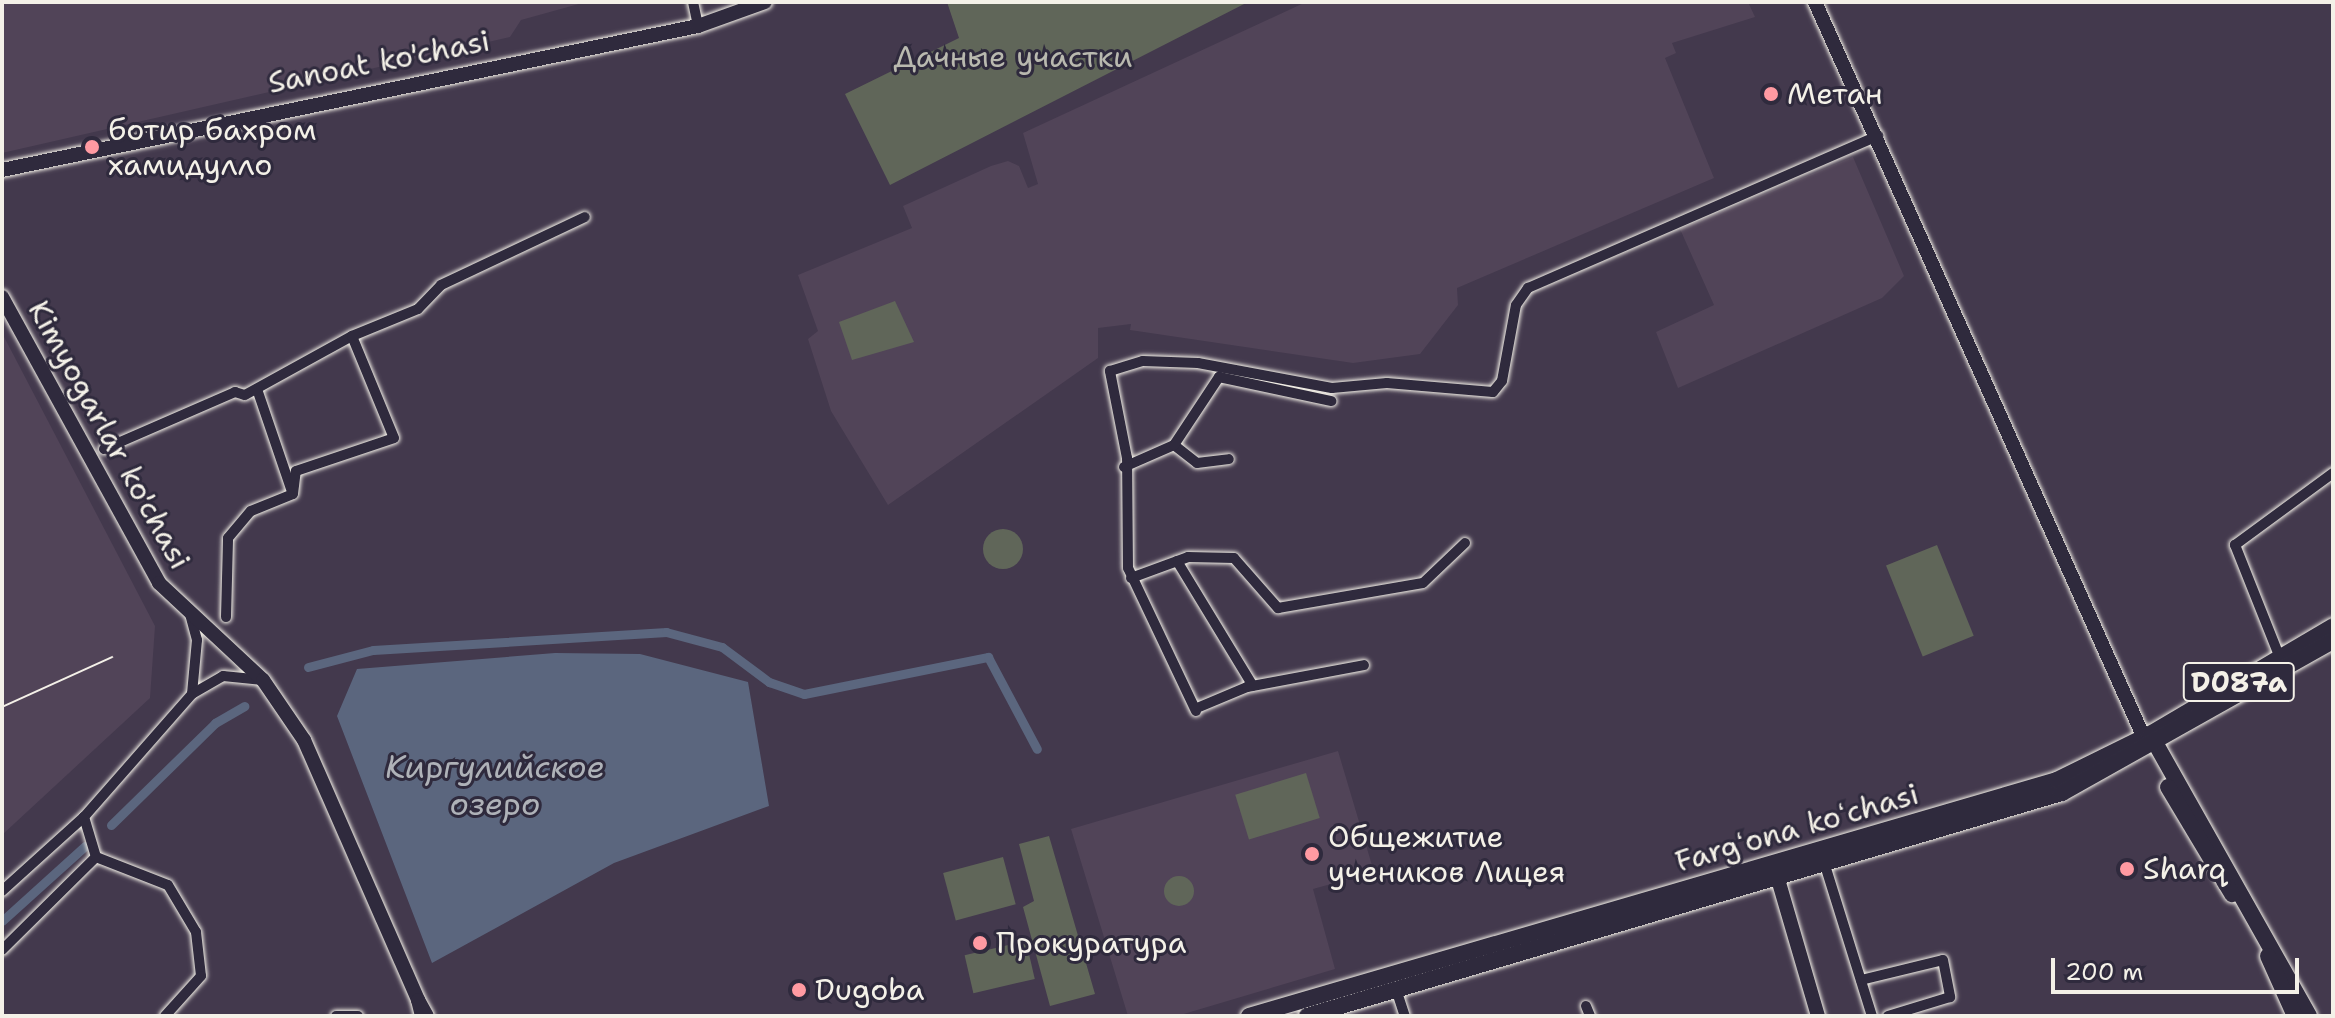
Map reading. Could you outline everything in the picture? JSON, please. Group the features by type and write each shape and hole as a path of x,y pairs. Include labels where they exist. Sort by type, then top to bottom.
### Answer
{"main road":[{"name":"Fargʻona koʻchasi","path":"1307,1016 1994,801 2150,742 2333,626"},
{"name":"Fargʻona koʻchasi","path":"1249,1016 1775,869 1824,862 2062,793 2333,641"},
{"path":"2150,742 2156,768 2271,961 2295,1016"},
{"path":"2150,742 2282,959 2309,1016"}],"street":[{"path":"693,2 698,26"},
{"name":"Sanoat ko'chasi","path":"2,170 698,26 765,2"},
{"path":"1815,2 1935,263 2090,618 2150,742"},
{"path":"1364,665 1253,686 1196,710 1131,578 1124,467 1110,371 1125,364 1198,363 1332,388 1499,389 1516,305 1528,288 1878,136"},
{"path":"104,449 257,389 288,365 418,309 441,285 585,217"},
{"name":"Kimyogarlar ko'chasi","path":"2,297 159,583 263,680 304,740 424,1016"},
{"path":"293,494 296,471 394,438 352,336"},
{"path":"1124,467 1174,445 1219,377 1331,401"},
{"path":"257,389 293,494"},
{"path":"1174,445 1197,463 1229,459"},
{"path":"2280,658 2235,545 2333,473"},
{"path":"226,617 228,538 251,511 293,494"},
{"path":"1131,578 1177,561 1234,558 1278,608 1423,583 1465,543"},
{"path":"1177,561 1253,686"},
{"path":"189,611 197,640 192,694"},
{"path":"2,891 84,817 192,694 223,676 263,680"},
{"path":"84,817 96,857"},
{"path":"2,950 96,857"},
{"path":"96,857 168,885 196,932 201,976 165,1016"},
{"path":"1824,862 1872,1016"},
{"path":"1775,869 1818,1016"},
{"path":"1861,980 1943,960 1950,997 1888,1016"},
{"path":"1396,989 1405,1016"},
{"path":"336,1016 358,1016"}],"shaded area":[{"path":"2,2 586,2 521,20 510,37 2,153"},
{"path":"1306,2 1748,2 1755,17 1672,43 1676,53 1665,58 1714,178 1457,288 1458,305 1420,354 1353,363 1130,330 1131,324 1098,328 1098,358 888,505 831,411 808,339 818,331 798,275 912,228 903,206 991,166 1008,161 1019,166 1028,188 1038,184 1023,133"},
{"path":"1853,157 1904,276 1882,298 1678,388 1656,332 1714,305 1680,229"},
{"path":"2,333 155,626 150,698 2,835"},
{"path":"1338,751 1374,872 1313,889 1335,969 1177,1016 1128,1016 1071,829"}],"green space":[{"name":"Дачные участки","path":"947,2 1248,2 890,185 845,94 959,38"},
{"path":"895,301 914,342 852,360 839,322"},
{"path":"1003,529 1017,535 1023,549 1017,563 1003,569 989,563 983,549 989,535"},
{"path":"1937,545 1974,636 1923,656 1886,566"},
{"path":"1306,773 1320,818 1249,840 1235,795"},
{"path":"1049,836 1095,994 1050,1006 1023,907 1034,901 1019,844"},
{"path":"1003,857 1016,904 956,920 943,873"},
{"path":"1179,876 1190,880 1194,891 1190,902 1179,906 1168,902 1164,891 1168,880"},
{"path":"1026,941 1035,979 973,993 965,955"}],"water":[{"name":"Киргулийское озеро","path":"555,653 640,654 748,682 769,806 614,863 432,963 337,716 357,669"}],"waterway":[{"path":"308,667 373,650 666,632 722,647 769,682 804,694 988,657 1037,749"},
{"path":"111,825 215,723 245,706"},
{"path":"2,921 85,846"}],"railway":[{"path":"2,707 112,657"}],"place":[{"name":"Метан","path":"1771,94"},
{"name":"ботир бахром хамидулло","path":"92,147"},
{"name":"Общежитие учеников Лицея","path":"1312,854"},
{"name":"Sharq","path":"2127,869"},
{"name":"Прокуратура","path":"980,943"},
{"name":"Dugoba","path":"799,990"}]}
